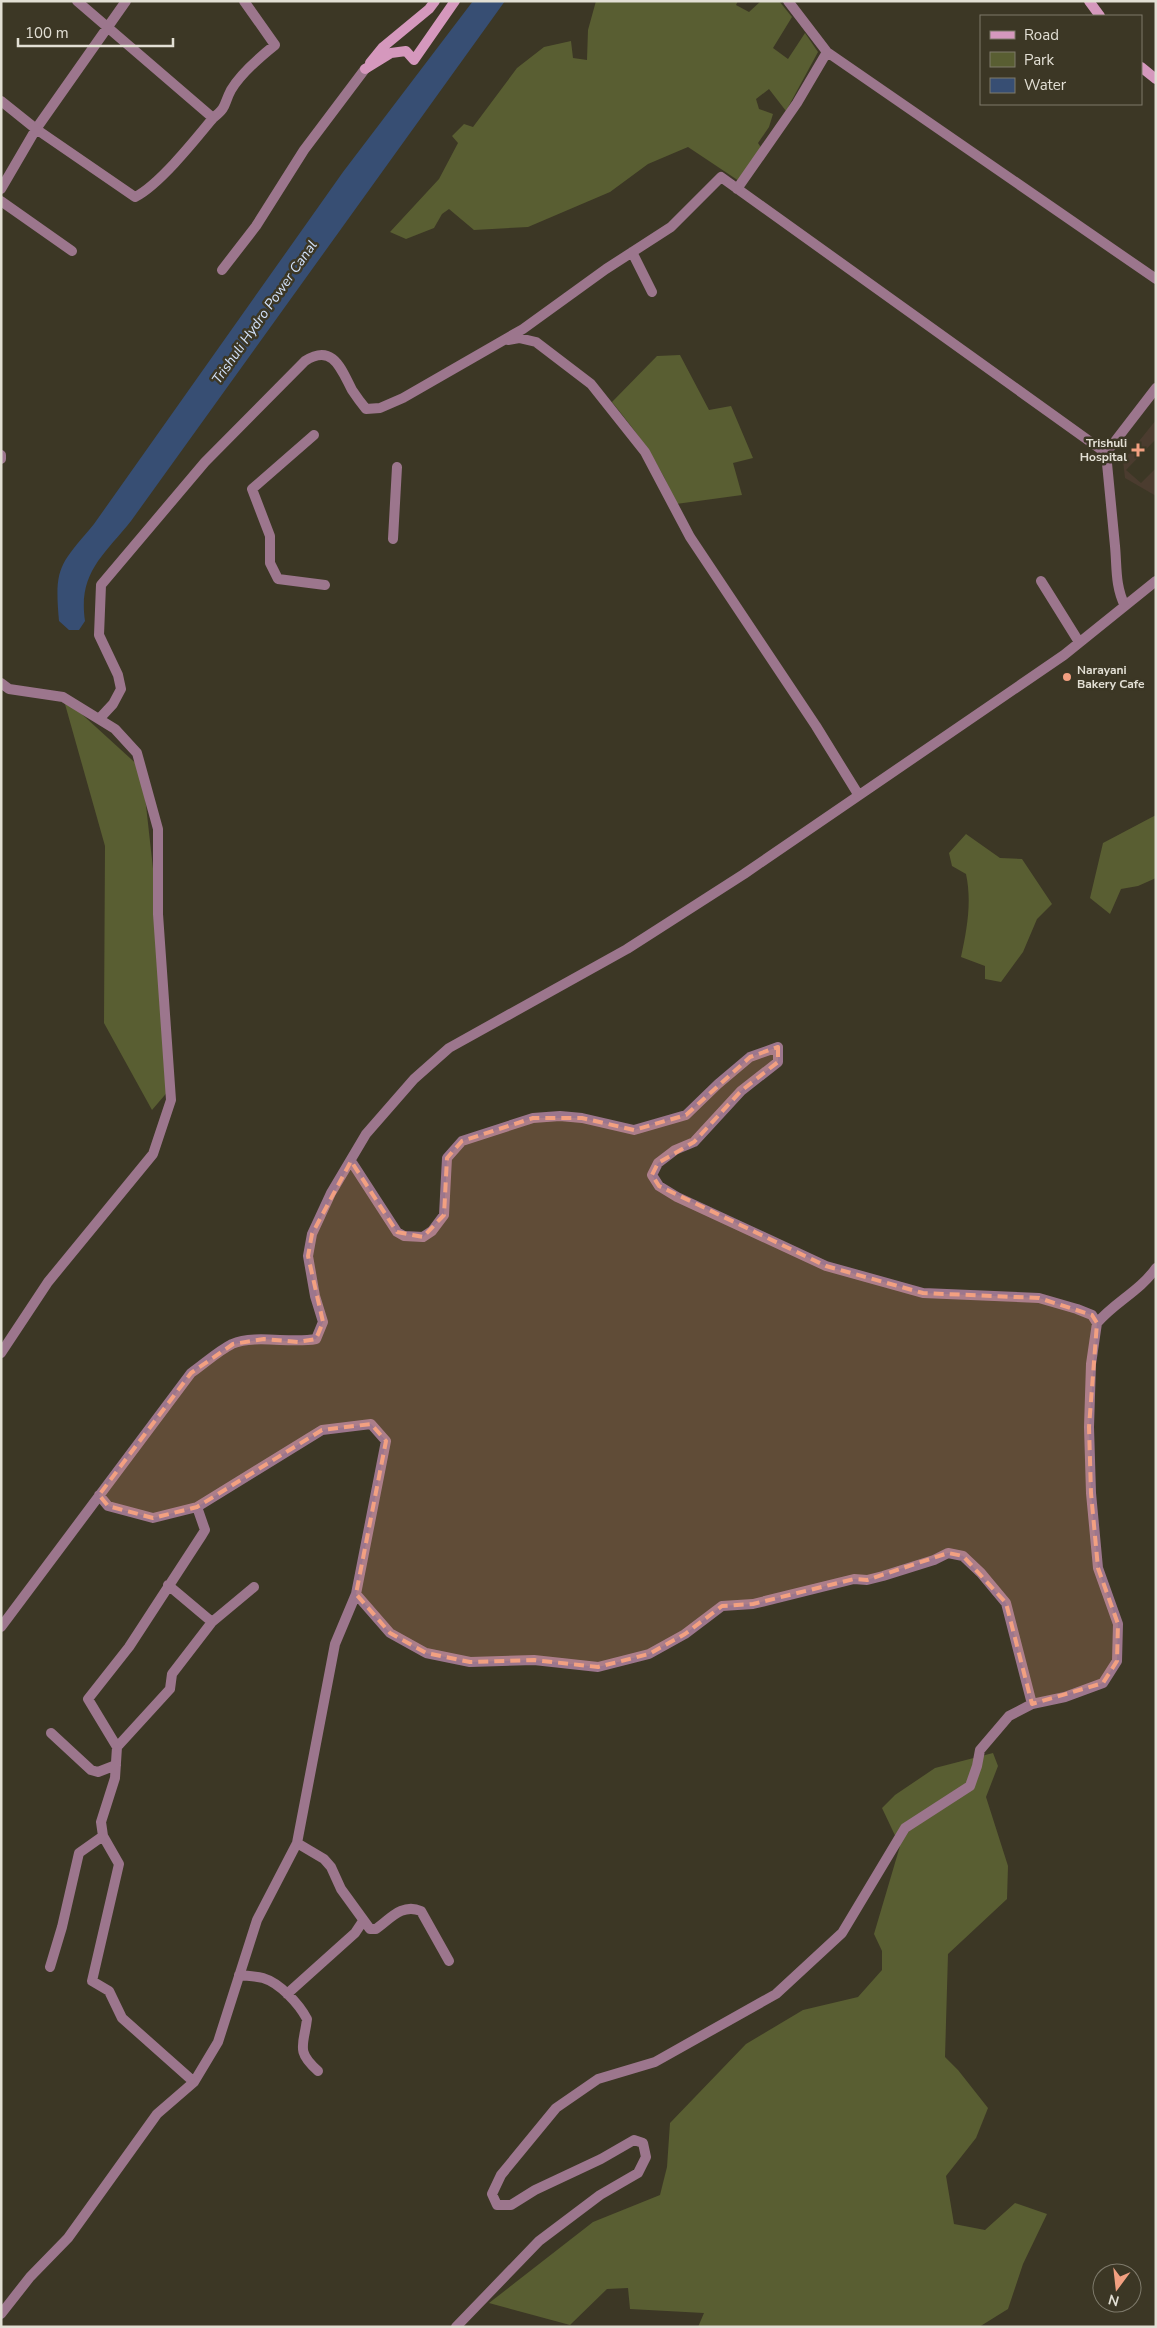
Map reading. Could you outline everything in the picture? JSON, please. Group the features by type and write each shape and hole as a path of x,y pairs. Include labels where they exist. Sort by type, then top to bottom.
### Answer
{"street":[{"path":"77,1 213,118"},
{"path":"1,189 36,129 126,1"},
{"path":"1,101 36,129 135,197 158,178 191,145 213,118 224,109 232,89 257,60 275,45 244,1"},
{"path":"222,270 256,226 304,150 365,69 383,47 429,9 435,1"},
{"path":"365,69 391,53 406,51 414,60 455,1"},
{"path":"788,1 827,52 1156,279"},
{"path":"1089,1 1099,15"},
{"path":"737,189 797,103 827,52"},
{"path":"1142,68 1156,79"},
{"path":"100,718 113,704 121,690 118,675 100,635 102,585 205,462 305,361 319,354 338,362 354,392 366,409 380,408 403,398 523,329 632,252 671,227 721,177 1106,453"},
{"path":"1,201 72,251"},
{"path":"632,252 652,292"},
{"path":"502,340 519,338 536,342 591,384 645,452 690,537 816,726 858,794"},
{"path":"1125,606 1120,596 1115,574 1106,453 1156,388"},
{"path":"314,435 252,488 270,536 270,563 278,580 325,585"},
{"path":"393,539 397,467"},
{"path":"1041,580 1079,642"},
{"path":"1,1627 191,1373 233,1344 264,1339 298,1342 316,1339 324,1322 315,1296 308,1256 312,1234 331,1193 366,1134 389,1105 414,1079 449,1048 627,950 744,874 858,794 1064,655 1156,581"},
{"path":"1,683 8,688 63,697 100,718 115,729 137,753 158,830 158,914 171,1100 152,1154 48,1282 1,1353"},
{"path":"351,1161 397,1232 404,1236 423,1237 432,1231 444,1215 447,1158 462,1141 532,1118 560,1116 582,1118 634,1130 686,1115 750,1057 778,1047 778,1062 741,1091 694,1142 675,1150 658,1162 652,1175 659,1186 677,1197 826,1266 923,1293 1039,1298 1092,1315 1097,1324"},
{"path":"456,2327 540,2241 600,2195 638,2173 646,2157 642,2143 634,2140 601,2159 535,2190 511,2205 496,2205 492,2194 501,2175 556,2108 598,2079 655,2062 776,1994 842,1933 905,1828 970,1786 980,1750 1010,1716 1032,1704 1065,1697 1103,1684 1117,1661 1118,1624 1098,1568 1091,1493 1089,1427 1091,1364 1097,1324 1107,1312 1146,1283 1156,1268"},
{"path":"1,2314 30,2277 68,2238 156,2114 194,2082 218,2042 257,1920 297,1843 335,1644 356,1594 386,1441 371,1424 322,1430 197,1507 153,1518 108,1506 99,1495"},
{"path":"194,2082 122,2018 109,1991 92,1981 120,1864 103,1836 101,1822 116,1778 117,1747 88,1699 129,1647 205,1530 197,1507"},
{"path":"356,1594 390,1633 426,1653 470,1662 534,1660 598,1666 649,1654 685,1634 722,1606 753,1604 854,1579 867,1580 934,1560 948,1553 962,1556 981,1573 1006,1603 1032,1704"},
{"path":"168,1585 212,1622"},
{"path":"117,1747 170,1689 172,1674 212,1622 254,1588"},
{"path":"51,1733 91,1770 98,1772 116,1765"},
{"path":"50,1966 62,1927 79,1853 103,1836"},
{"path":"297,1843 324,1859 331,1866 341,1889 363,1922 370,1929 376,1929 404,1908 412,1907 421,1911 449,1961"},
{"path":"287,1994 355,1933 363,1922"},
{"path":"239,1975 264,1978 287,1994 307,2019 301,2042 302,2050 308,2061 318,2071"}],"highlighted area":[{"path":"778,1047 778,1062 741,1091 694,1142 658,1163 652,1175 659,1186 826,1266 923,1293 1039,1298 1092,1315 1097,1323 1089,1427 1091,1493 1098,1568 1118,1624 1117,1661 1103,1683 1032,1704 1006,1603 963,1556 948,1553 867,1580 854,1579 753,1604 722,1606 685,1634 649,1654 598,1667 534,1660 470,1662 426,1653 390,1633 356,1594 386,1441 371,1424 322,1430 197,1507 153,1518 108,1506 99,1495 191,1373 233,1344 264,1339 298,1342 316,1339 323,1322 308,1256 312,1234 351,1161 397,1232 423,1237 444,1215 447,1158 462,1141 533,1118 582,1118 634,1130 686,1115 750,1057"}],"shaded area":[{"name":"Trishuli Hospital","path":"1156,420 1156,439 1126,470 1141,483 1156,468 1156,496 1125,478 1123,461"}],"green space":[{"path":"596,1 738,1 736,5 749,12 761,1 779,1 792,17 773,48 788,59 805,33 818,52 786,111 769,89 756,99 759,109 773,114 769,127 758,143 762,149 739,181 688,147 648,164 610,192 528,227 474,230 449,209 442,214 434,228 406,239 390,232 439,179 458,143 452,136 464,124 473,127 517,68 544,47 571,41 573,58 587,60 588,30"},
{"path":"680,355 709,410 731,406 753,458 733,463 742,495 676,504 664,477 649,451 612,402 657,356"},
{"path":"63,697 142,769 158,914 170,1089 152,1110 104,1023 105,846"},
{"path":"1156,815 1156,878 1138,886 1121,889 1110,914 1090,898 1103,843"},
{"path":"966,834 1000,858 1022,859 1052,904 1037,919 1023,952 1001,982 985,979 985,966 961,957 968,916 968,884 966,874 952,866 949,853"},
{"path":"993,1753 998,1766 986,1797 1008,1866 1007,1899 948,1954 945,2057 958,2070 988,2108 976,2138 946,2176 954,2224 985,2230 1015,2203 1047,2214 1023,2264 1008,2309 979,2327 698,2327 704,2313 630,2309 628,2288 607,2289 570,2325 489,2303 593,2222 660,2195 667,2167 670,2123 746,2044 803,2010 858,1997 882,1970 882,1951 874,1934 900,1846 882,1808 895,1795 935,1768"}],"water":[{"name":"Trishuli Hydro Power Canal","path":"473,1 505,1 131,521 102,555 89,577 85,590 85,621 79,630 69,630 59,621 58,603 59,577 67,558 94,524 343,172"}],"place":[{"name":"Trishuli Hospital","path":"1138,450"},
{"name":"Narayani Bakery Cafe","path":"1067,677"}]}
